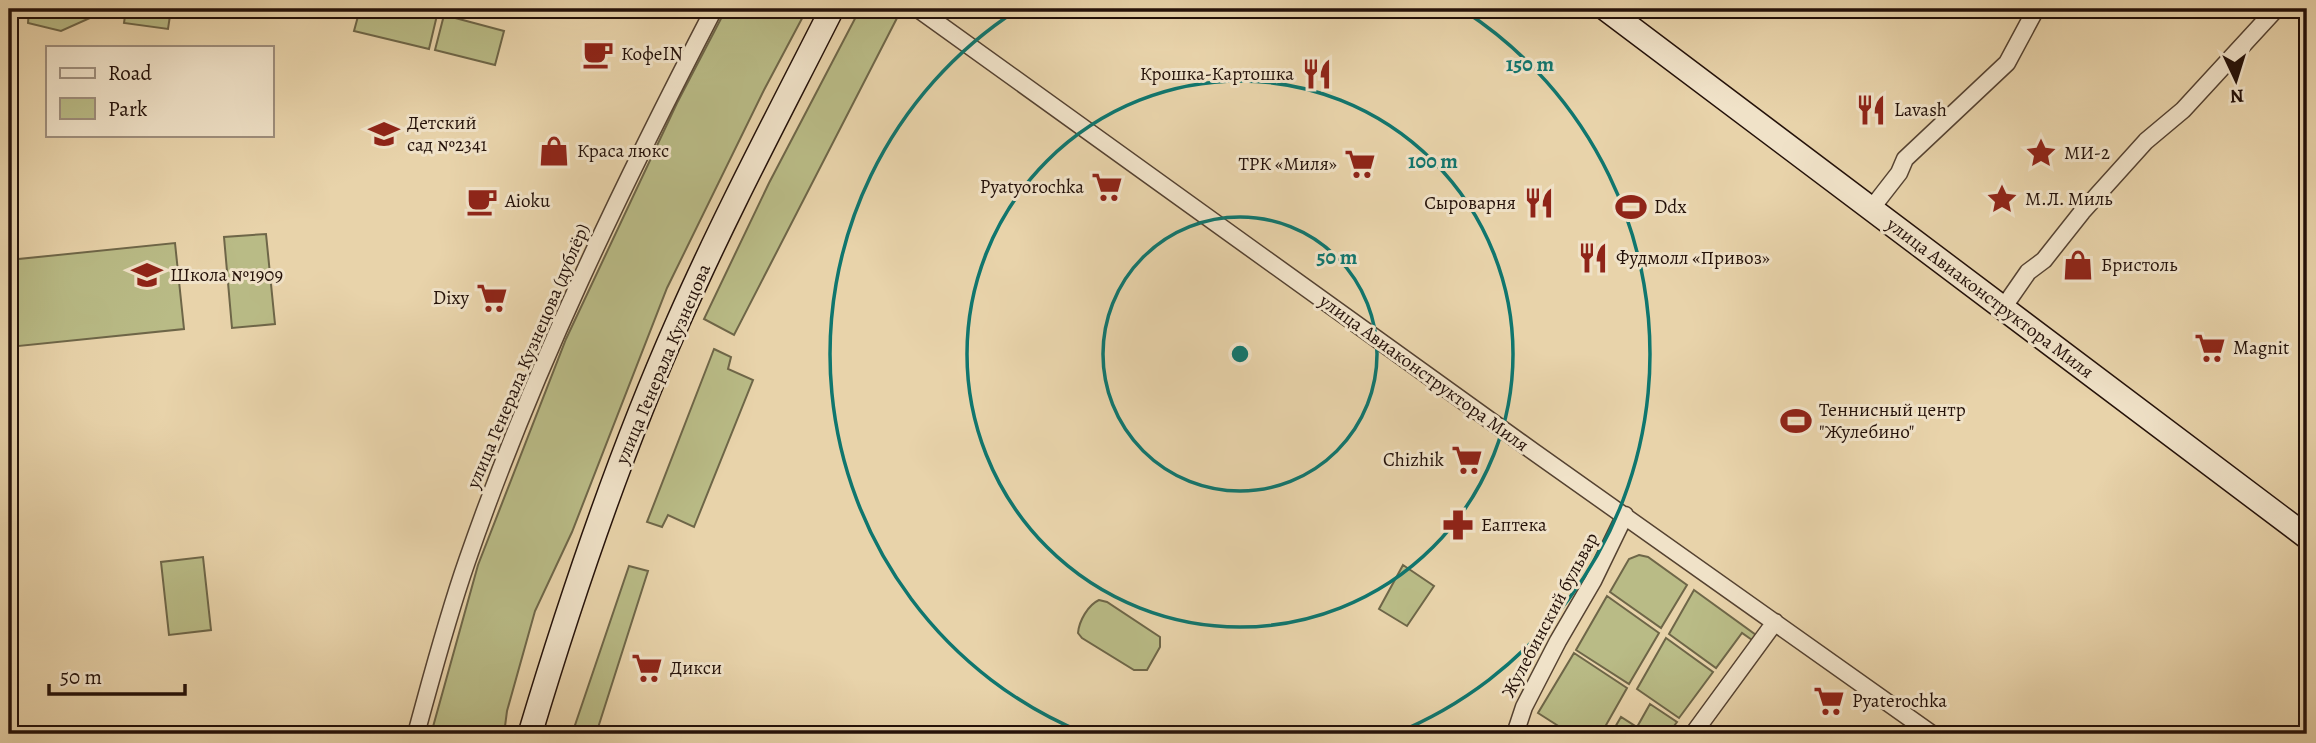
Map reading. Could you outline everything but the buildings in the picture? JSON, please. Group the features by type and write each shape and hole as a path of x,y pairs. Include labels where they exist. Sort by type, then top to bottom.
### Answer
{"street":[{"name":"улица Генерала Кузнецова (дублёр)","path":"416,734 453,601 513,437 573,293 714,9"},
{"name":"улица Генерала Кузнецова","path":"530,734 601,514 668,344 729,212 832,9"},
{"name":"улица Авиаконструктора Миля","path":"918,9 1932,734"},
{"name":"улица Авиаконструктора Миля","path":"1606,9 2307,537"},
{"path":"1871,209 1899,173 1905,159 2007,63 2036,9"},
{"path":"2003,308 2028,272 2044,260 2082,212 2146,141 2183,110 2276,9"},
{"name":"Жулебинский бульвар","path":"1515,734 1524,707 1593,581 1625,515"},
{"path":"1693,734 1775,622"}],"green space":[{"path":"29,9 110,9 61,31 28,23"},
{"path":"126,9 171,9 168,29 124,23"},
{"path":"360,9 438,11 429,49 354,31"},
{"path":"726,9 807,9 764,90 667,288 572,532 535,611 507,711 504,734 431,734 478,565 566,339 677,103"},
{"path":"860,9 884,9 897,18 734,335 704,319 769,183"},
{"path":"444,15 504,31 495,65 435,50"},
{"path":"266,234 275,324 232,328 224,237"},
{"path":"175,243 184,329 9,347 9,260"},
{"path":"714,349 731,357 728,369 753,380 694,527 668,515 662,527 647,522"},
{"path":"1639,555 1648,557 1687,585 1661,628 1610,592 1629,559"},
{"path":"203,557 211,630 169,635 161,562"},
{"path":"1403,565 1434,586 1407,626 1379,609"},
{"path":"629,566 648,571 596,734 572,734"},
{"path":"1694,590 1756,635 1752,640 1742,633 1716,668 1669,634"},
{"path":"1607,596 1659,633 1629,684 1576,650"},
{"path":"1099,600 1107,602 1160,637 1160,647 1147,670 1134,670 1078,633 1085,614"},
{"path":"1666,638 1713,672 1679,718 1637,689"},
{"path":"1574,653 1627,688 1601,734 1571,734 1538,713"},
{"path":"1650,704 1677,722 1668,734 1611,734 1621,717 1637,727"}],"place":[{"name":"КофеIN","path":"598,54"},
{"name":"Крошка-Картошка","path":"1317,74"},
{"name":"Lavash","path":"1871,110"},
{"name":"Детский сад №2341","path":"384,134"},
{"name":"Краса люкс","path":"554,151"},
{"name":"МИ-2","path":"2041,153"},
{"name":"ТРК «Миля»","path":"1360,164"},
{"name":"Pyatyorochka","path":"1107,187"},
{"name":"М.Л. Миль","path":"2002,199"},
{"name":"Aioku","path":"482,201"},
{"name":"Сыроварня","path":"1539,203"},
{"name":"Ddx","path":"1631,207"},
{"name":"Фудмолл «Привоз»","path":"1593,258"},
{"name":"Бристоль","path":"2078,265"},
{"name":"Школа №1909","path":"147,275"},
{"name":"Dixy","path":"492,298"},
{"name":"Magnit","path":"2210,348"},
{"name":"Теннисный центр \"Жулебино\"","path":"1796,421"},
{"name":"Chizhik","path":"1467,460"},
{"name":"Еаптека","path":"1458,525"},
{"name":"Дикси","path":"647,668"},
{"name":"Pyaterochka","path":"1829,701"}]}
